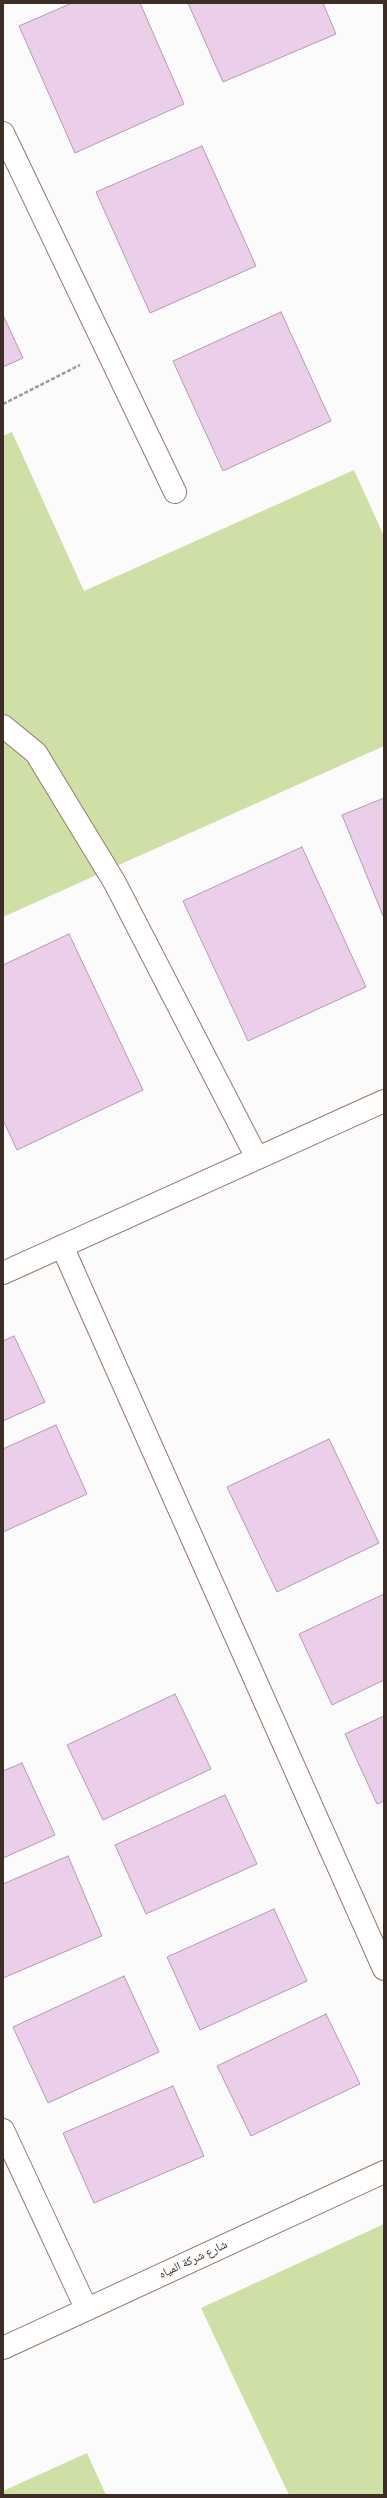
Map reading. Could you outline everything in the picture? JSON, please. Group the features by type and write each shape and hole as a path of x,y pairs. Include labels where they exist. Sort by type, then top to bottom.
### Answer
{"street":[{"path":"3,133 175,492"},
{"path":"3,726 36,753 115,883 257,1158"},
{"path":"3,1273 384,1101"},
{"path":"62,1246 384,1969"},
{"path":"3,2130 86,2308"},
{"name":"شارع شركة المياه","path":"3,2348 86,2308 384,2172"}],"path":[{"path":"3,404 108,351"}],"green space":[{"path":"12,432 84,591 354,470 384,536 384,746 3,917 3,436"},
{"path":"384,2224 384,2495 289,2495 201,2308"},
{"path":"87,2453 106,2495 3,2495 3,2491"}],"building":[{"path":"72,3 140,3 184,104 75,153 19,26"},
{"path":"188,3 323,3 336,34 223,82"},
{"path":"202,146 256,266 150,313 96,192"},
{"path":"281,312 331,421 223,471 173,361"},
{"path":"3,315 23,358 3,367"},
{"path":"384,798 384,918 342,815"},
{"path":"302,847 366,987 248,1041 183,901"},
{"path":"69,934 143,1090 17,1150 3,1120 3,965"},
{"path":"14,1336 45,1402 3,1421 3,1341"},
{"path":"56,1425 87,1494 3,1532 3,1449"},
{"path":"329,1439 379,1543 277,1592 227,1487"},
{"path":"384,1594 384,1680 332,1705 299,1634"},
{"path":"175,1694 211,1769 103,1820 67,1745"},
{"path":"384,1716 384,1801 377,1804 345,1734"},
{"path":"22,1763 55,1835 3,1858 3,1771"},
{"path":"225,1795 257,1864 146,1914 115,1845"},
{"path":"68,1856 102,1936 3,1978 3,1884"},
{"path":"274,1909 307,1981 200,2030 167,1957"},
{"path":"124,1976 159,2052 48,2103 13,2027"},
{"path":"326,2014 360,2084 251,2136 217,2066"},
{"path":"173,2086 204,2156 94,2203 63,2133"}]}
